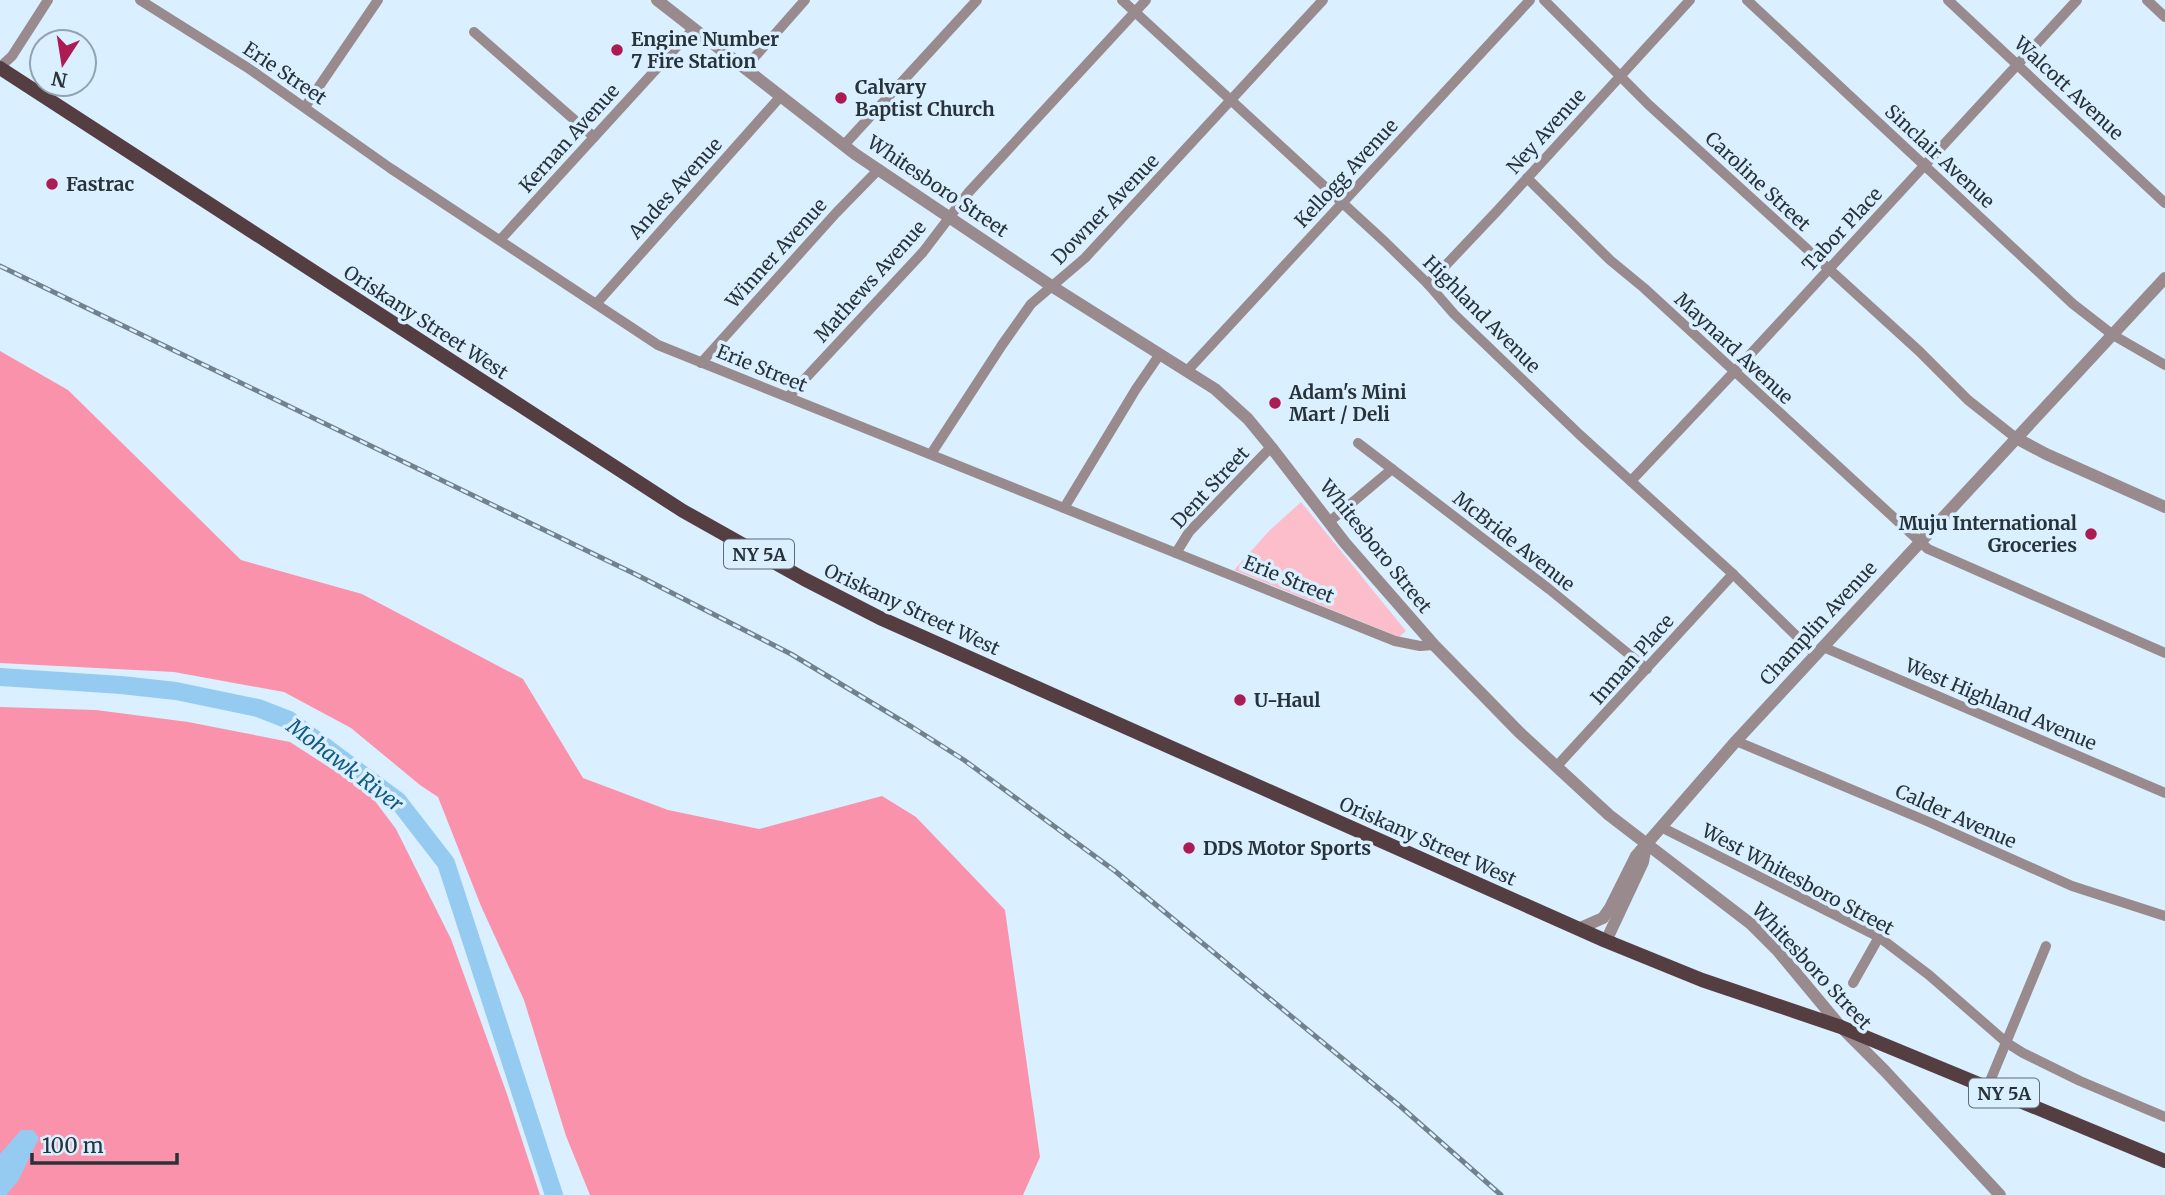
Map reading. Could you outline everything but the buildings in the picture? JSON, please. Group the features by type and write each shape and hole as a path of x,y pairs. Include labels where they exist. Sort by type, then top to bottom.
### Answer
{"main road":[{"name":"Oriskany Street West","path":"1,66 613,467 804,579 899,627 1606,942 1702,980 1841,1027"},
{"name":"NY 5A","path":"1841,1027 2165,1161"}],"street":[{"path":"1,66 12,57 48,0"},
{"name":"Erie Street","path":"140,0 248,68 390,168 658,345 1395,641 1420,646 1434,645"},
{"path":"305,107 378,0"},
{"name":"Whitesboro Street","path":"657,0 878,169 1053,287 1215,388 1230,401 1271,447 1392,600 1434,645 1519,732 1609,815 1751,924 1777,950 1841,1027 2000,1195"},
{"path":"745,68 805,0"},
{"path":"844,145 977,0"},
{"name":"Highland Avenue","path":"1122,0 1342,202 1580,435 1819,651"},
{"name":"Mathews Avenue","path":"788,397 923,252 968,193 1146,0"},
{"name":"Downer Avenue","path":"931,454 1031,304 1085,258 1322,0"},
{"name":"Kellogg Avenue","path":"1187,371 1530,0"},
{"name":"Caroline Street","path":"1544,0 1649,105 1919,351 1968,400 2016,438"},
{"name":"Ney Avenue","path":"1427,284 1690,0"},
{"name":"Sinclair Avenue","path":"1746,0 2073,304 2113,335 2165,365"},
{"name":"Walcott Avenue","path":"1948,0 2165,203"},
{"name":"Tabor Place","path":"1632,481 2077,0"},
{"path":"2147,0 2165,17"},
{"name":"Kernan Avenue","path":"500,240 693,29"},
{"path":"474,32 594,137"},
{"name":"Andes Avenue","path":"596,304 781,96"},
{"name":"Winner Avenue","path":"701,363 878,169"},
{"name":"Maynard Avenue","path":"1527,178 1610,260 1644,288 1920,543 1943,557 2165,653"},
{"name":"Champlin Avenue","path":"1578,929 1602,918 1610,908 1636,856 1736,741 2165,278"},
{"path":"1064,508 1160,354"},
{"path":"2016,438 2165,507"},
{"name":"McBride Avenue","path":"1358,443 1549,589 1647,668"},
{"name":"Dent Street","path":"1176,553 1189,532 1271,447"},
{"path":"1329,522 1392,469"},
{"name":"Inman Place","path":"1556,767 1733,575"},
{"name":"West Highland Avenue","path":"1819,651 2165,793"},
{"name":"Calder Avenue","path":"1736,741 1929,822 2072,886 2163,914"},
{"name":"West Whitesboro Street","path":"1661,827 1879,937 1929,975 2007,1043 2023,1053 2080,1081 2165,1117"},
{"name":"Champlin Avenue","path":"1606,942 1643,862 1646,844"},
{"path":"1853,983 1879,937"},
{"path":"1988,1086 2046,946"}],"shaded area":[{"path":"0,351 68,390 241,560 362,594 523,679 583,778 668,810 759,829 882,796 916,817 1005,910 1040,1157 1023,1195 590,1195 566,1136 524,1000 481,906 438,797 351,728 284,692 174,672 0,663"},
{"path":"1301,502 1406,631 1399,637 1234,570 1270,530"},
{"path":"0,707 96,710 188,722 290,742 369,793 396,829 451,939 540,1195 0,1195"}],"water":[{"path":"21,1130 33,1130 39,1138 18,1181 6,1195 0,1195 0,1154"}],"waterway":[{"name":"Mohawk River","path":"0,677 176,691 258,708 289,720 398,801 446,863 554,1195"}],"railway":[{"path":"0,266 635,574 791,654 912,727 964,760 1115,871 1400,1106 1501,1195"}],"place":[{"name":"Engine Number 7 Fire Station","path":"617,50"},
{"name":"Calvary Baptist Church","path":"841,98"},
{"name":"Fastrac","path":"52,184"},
{"name":"Adam's Mini Mart / Deli","path":"1275,403"},
{"name":"Muju International Groceries","path":"2091,534"},
{"name":"U-Haul","path":"1240,700"},
{"name":"DDS Motor Sports","path":"1189,848"}]}
